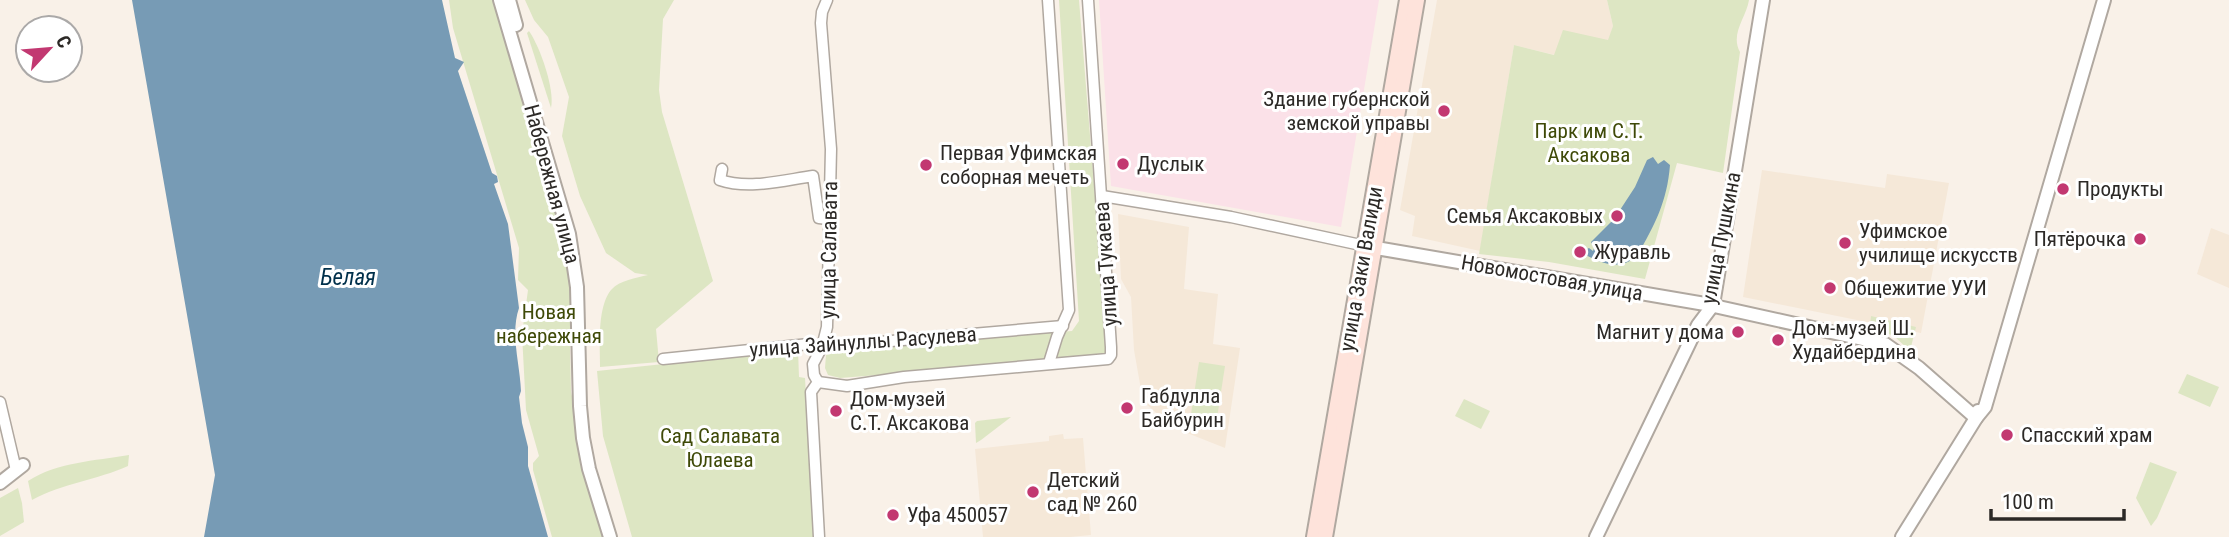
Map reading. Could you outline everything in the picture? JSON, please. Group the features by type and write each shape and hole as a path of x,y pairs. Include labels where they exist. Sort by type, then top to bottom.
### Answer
{"main road":[{"name":"улица Заки Валиди","path":"1325,537 1407,0"},
{"name":"улица Заки Валиди","path":"1314,537 1417,0"}],"street":[{"name":"Набережная улица","path":"500,0 569,234 577,287 583,438 589,469 610,537"},
{"name":"Набережная улица","path":"509,0 580,250 585,285 591,436 597,468 618,537"},
{"name":"улица Салавата","path":"819,537 811,392 818,382 813,364 822,346 828,316 831,149 821,23 827,0"},
{"name":"улица Тукаева","path":"1048,0 1069,310 1049,363"},
{"name":"улица Пушкина","path":"1596,537 1698,326 1713,305 1763,0"},
{"path":"1976,418 2098,0"},
{"path":"1902,537 1985,407 2104,0"},
{"name":"улица Тукаева","path":"1088,3 1111,347 1108,359"},
{"path":"722,169 720,180 729,183 761,184 813,176 819,218 828,219"},
{"name":"Новомостовая улица","path":"1102,197 1231,218 1370,247 1713,305 1885,344 1910,361 1976,418"},
{"name":"улица Зайнуллы Расулева","path":"663,359 809,344 822,346 1063,326"},
{"name":"улица Зайнуллы Расулева","path":"818,382 847,386 904,377 1108,359"},
{"path":"0,402 20,468 0,483"}],"shaded area":[{"path":"1099,0 1379,0 1341,227 1111,186"},
{"path":"1437,0 1607,0 1613,26 1609,40 1555,55 1514,45 1480,251 1412,236 1415,216 1400,210"},
{"name":"Уфимское училище искусств","path":"1762,170 1885,188 1887,174 1949,183 1921,333 1743,297"},
{"path":"1118,214 1189,227 1184,289 1218,294 1213,344 1240,348 1225,448 1172,427 1143,401 1134,350 1131,297 1121,279"},
{"path":"2211,228 2229,235 2229,288 2197,274"},
{"name":"Детский сад № 260","path":"1063,434 1064,439 1083,438 1091,535 983,537 975,449 1049,441 1049,436"}],"green space":[{"name":"Новая набережная","path":"449,0 495,0 564,234 572,287 574,326 570,348 571,392 605,537 552,537 533,470 533,463 539,456 526,410 522,334 528,290 518,280 519,248 453,28"},
{"path":"525,0 674,0 663,19 659,90 662,112 713,281 656,329 659,362 600,367 600,327 607,297 619,284 648,275 635,273 606,253 580,196 562,136 569,97 548,37 534,20"},
{"path":"1059,0 1079,0 1108,357 840,378 828,375 825,368 826,355 843,348 1072,331 1079,321"},
{"name":"Парк им С.Т. Аксакова","path":"1607,0 1749,0 1738,32 1737,45 1740,52 1723,173 1677,163 1645,279 1549,262 1479,254 1514,45 1554,55 1563,30 1608,40 1613,26"},
{"path":"529,31 546,68 551,90 551,108 527,33"},
{"path":"1871,316 1916,327 1910,351 1894,336 1870,327"},
{"name":"Сад Салавата Юлаева","path":"798,350 799,377 805,378 814,537 632,537 603,436 597,371"},
{"path":"1199,362 1225,366 1217,418 1191,414"},
{"path":"2187,374 2219,387 2210,407 2178,393"},
{"path":"1464,399 1490,411 1481,429 1455,416"},
{"path":"1011,417 981,440 976,443 977,421"},
{"path":"129,455 128,466 56,489 32,500 28,481 39,475 77,463"},
{"path":"2150,462 2177,472 2151,526 2136,498"},
{"path":"18,488 24,522 0,536 0,498"}],"water":[{"name":"Белая","path":"132,0 442,0 455,58 464,62 458,71 492,173 497,176 498,182 494,184 508,224 519,308 515,339 522,423 528,447 528,466 548,537 204,537 215,475"},
{"path":"1653,157 1658,164 1664,160 1670,165 1668,178 1659,212 1637,256 1617,265 1598,261 1584,254 1583,251 1589,248 1593,251 1591,242 1613,220 1621,220 1623,217 1620,210 1635,187 1647,160"}],"place":[{"name":"Здание губернской земской управы","path":"1444,111"},
{"name":"Дуслык","path":"1123,164"},
{"name":"Первая Уфимская соборная мечеть","path":"926,165"},
{"name":"Продукты","path":"2063,189"},
{"name":"Семья Аксаковых","path":"1617,216"},
{"name":"Пятёрочка","path":"2140,239"},
{"name":"Уфимское училище искусств","path":"1845,243"},
{"name":"Журавль","path":"1580,252"},
{"name":"Общежитие УУИ","path":"1830,288"},
{"name":"Магнит у дома","path":"1738,332"},
{"name":"Дом-музей Ш. Худайбердина","path":"1778,340"},
{"name":"Габдулла Байбурин","path":"1127,408"},
{"name":"Дом-музей С.Т. Аксакова","path":"836,411"},
{"name":"Спасский храм","path":"2007,435"},
{"name":"Детский сад № 260","path":"1033,492"},
{"name":"Уфа 450057","path":"893,515"}]}
